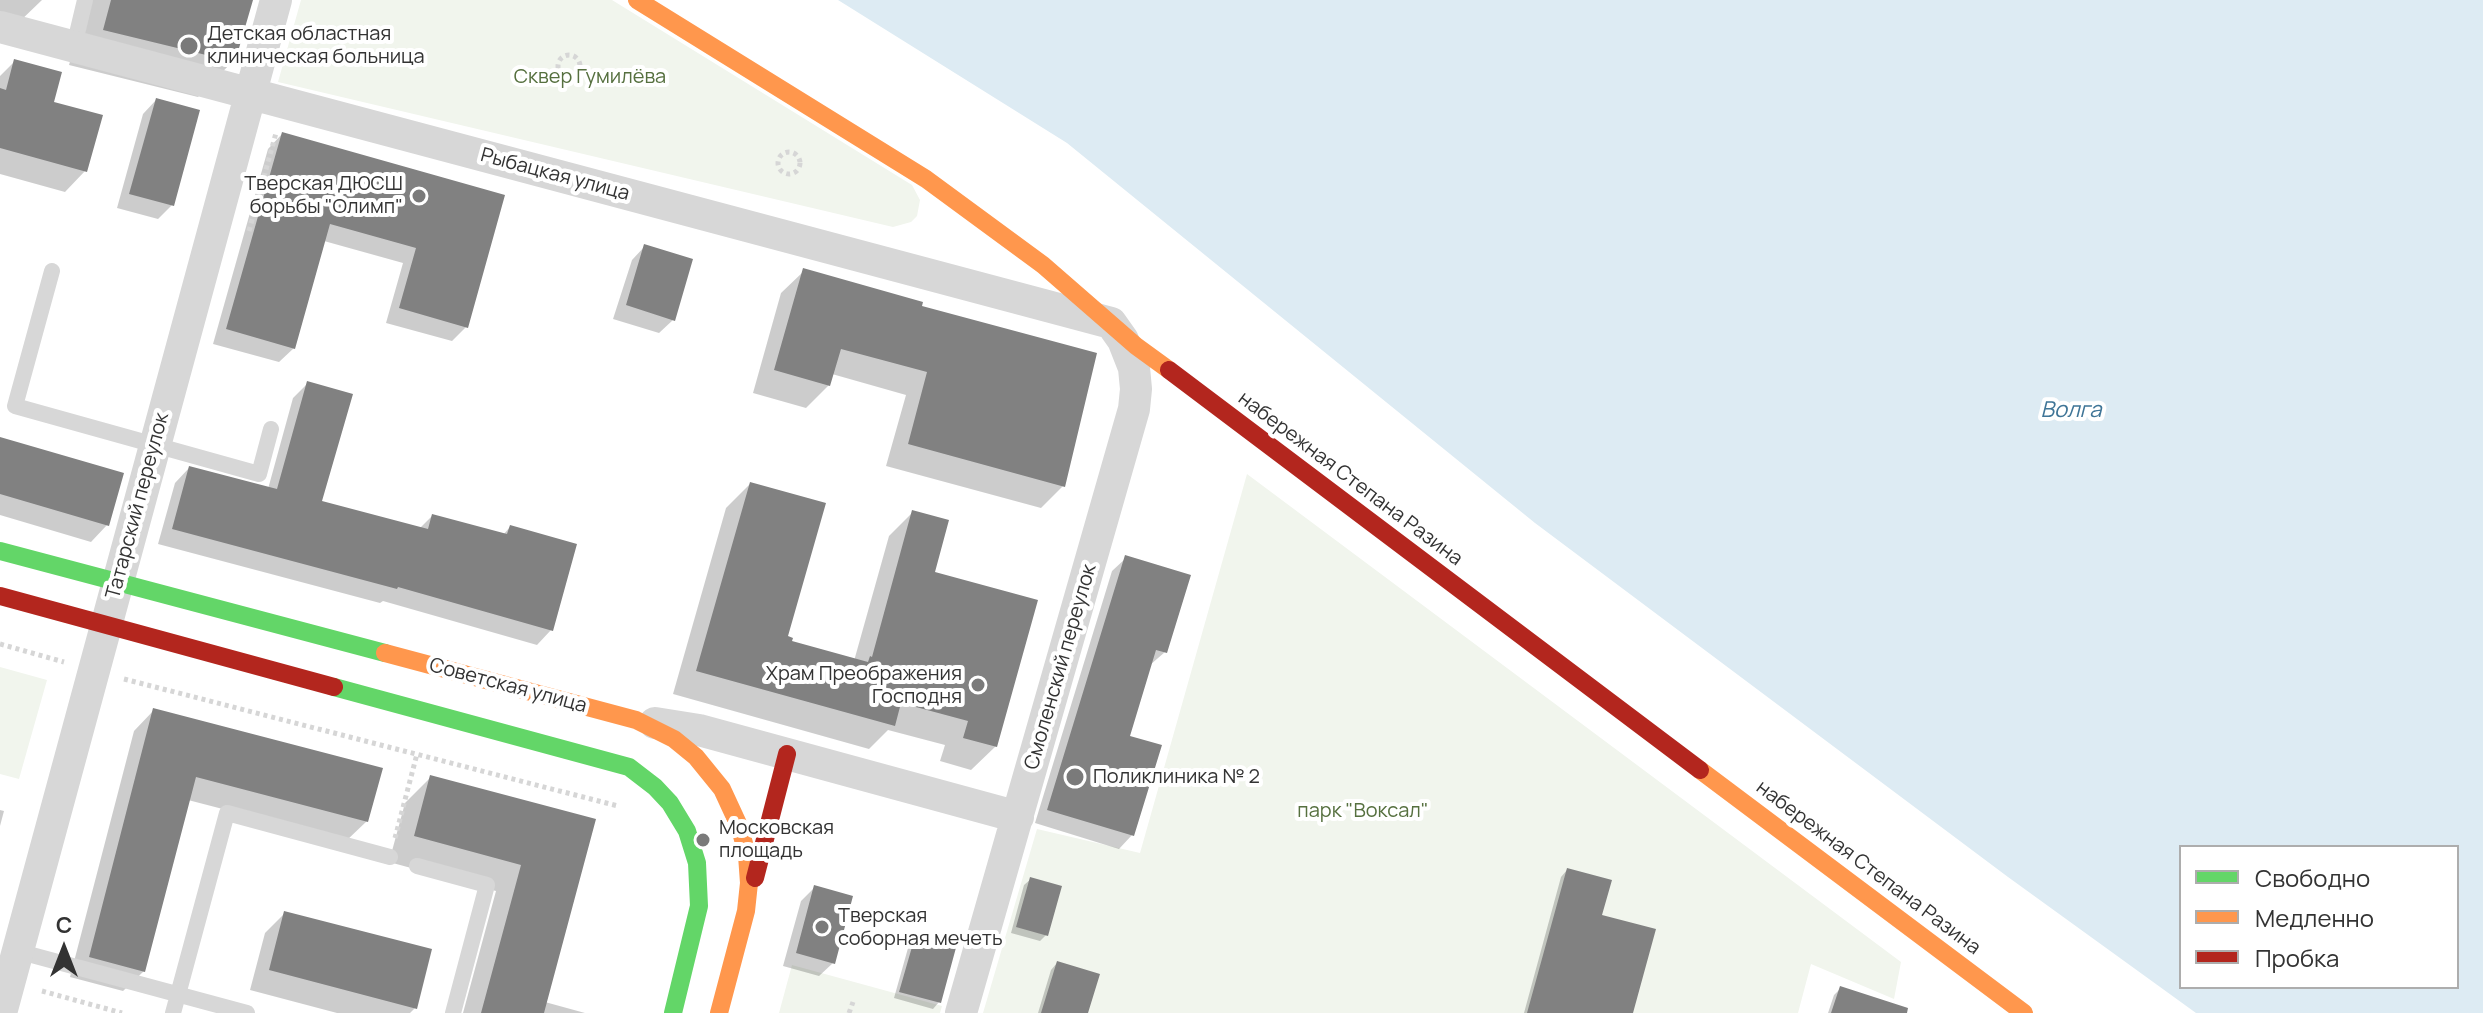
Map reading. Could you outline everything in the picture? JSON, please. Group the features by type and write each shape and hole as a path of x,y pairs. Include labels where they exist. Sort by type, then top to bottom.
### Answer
{"main road":[{"name":"набережная Степана Разина","path":"637,0 926,179 1043,265 1136,346 2024,1013"},
{"name":"Советская улица","path":"0,551 636,720"},
{"path":"0,596 619,762 647,780 670,803 687,831 697,863 699,906 673,1013"},
{"path":"636,720 662,732 685,748 706,767 722,789 744,842 749,870 746,911"},
{"path":"719,1013 787,754"}],"street":[{"name":"Татарский переулок","path":"1,1013 276,0"},
{"name":"Рыбацкая улица","path":"0,27 1111,323"},
{"name":"Смоленский переулок","path":"961,1013 1136,399 1136,379 1131,359 1111,323"},
{"name":"Советская улица","path":"636,720 699,730 1018,817"}],"lane":[{"path":"74,46 85,0"},
{"path":"52,271 15,406 259,474 271,429"},
{"path":"173,1013 227,813 390,857"},
{"path":"417,866 487,885 453,1013"},
{"path":"17,951 247,1013"}],"path":[{"path":"568,55 575,57 580,66 577,73 569,77 560,74 558,68 560,59 568,55"},
{"path":"787,152 795,153 800,161 799,168 791,174 782,171 778,163 782,154 787,152"},
{"path":"0,644 93,672 631,809"},
{"path":"390,857 417,754"},
{"path":"42,991 122,1013"},
{"path":"849,1013 853,1002"}],"green space":[{"name":"Сквер Гумилёва","path":"301,0 612,0 912,185 920,200 917,216 911,222 893,227 278,82"},
{"name":"парк \"Воксал\"","path":"1247,474 1901,962 1894,999 1811,964 1798,1013 983,1013 1037,829 1140,853"},
{"path":"0,667 47,680 19,779 0,774"},
{"path":"792,965 942,1006 940,1013 779,1013"}],"water":[{"name":"Волга","path":"838,0 2483,0 2483,1013 2196,1013 2008,877 1535,523 1067,143"}],"building":[{"path":"111,0 253,0 235,62 103,30"},
{"path":"14,59 62,72 54,102 103,115 87,172 0,148 0,88 6,90"},
{"path":"156,98 200,110 174,206 129,194"},
{"path":"282,132 505,195 468,328 399,308 416,248 330,224 295,349 226,329"},
{"path":"644,244 693,259 675,321 626,305"},
{"path":"803,268 923,302 922,306 1097,353 1065,487 908,444 927,372 841,349 830,386 774,370"},
{"path":"307,381 353,394 322,501 428,529 432,514 507,534 510,525 577,544 553,631 398,587 172,529 189,466 277,489"},
{"path":"0,437 124,473 109,526 0,494"},
{"path":"750,482 826,503 788,636 793,638 792,641 868,662 872,657 912,510 949,520 935,572 1038,600 997,747 963,738 968,721 901,703 895,726 696,671"},
{"path":"1125,555 1191,575 1167,653 1156,650 1130,736 1162,745 1134,836 1047,810"},
{"path":"153,708 383,768 368,822 196,777 145,972 89,957"},
{"path":"430,775 596,819 544,1013 481,1013 521,865 414,836"},
{"path":"1567,868 1612,880 1602,915 1656,929 1633,1013 1527,1013"},
{"path":"1030,877 1062,886 1048,936 1016,927"},
{"path":"814,885 853,896 835,964 796,953"},
{"path":"284,911 432,949 417,1009 269,970"},
{"path":"916,933 957,944 941,1003 899,992"},
{"path":"1057,961 1100,974 1088,1013 1041,1013"},
{"path":"1840,986 1908,1008 1907,1013 1831,1013"}],"traffic: fast":[{"path":"0,551 385,653"},
{"path":"334,687 629,767 655,787 670,803 687,831 697,863 699,906 673,1013"}],"traffic: slow":[{"path":"637,0 926,179 1043,265 1136,346 1169,370"},
{"path":"385,653 636,720 674,739 696,757 722,789 740,828 747,855 749,883 746,911 719,1013"},
{"path":"1700,770 2024,1013"}],"traffic: jam":[{"path":"1169,370 1700,770"},
{"path":"0,596 334,687"},
{"path":"755,878 787,754"}],"place":[{"name":"Детская областная клиническая больница","path":"189,46"},
{"name":"Тверская ДЮСШ борьбы \"Олимп\"","path":"419,196"},
{"name":"Храм Преображения Господня","path":"978,685"},
{"name":"Поликлиника № 2","path":"1075,777"},
{"name":"Московская площадь","path":"703,840"},
{"name":"Тверская соборная мечеть","path":"822,927"}]}
